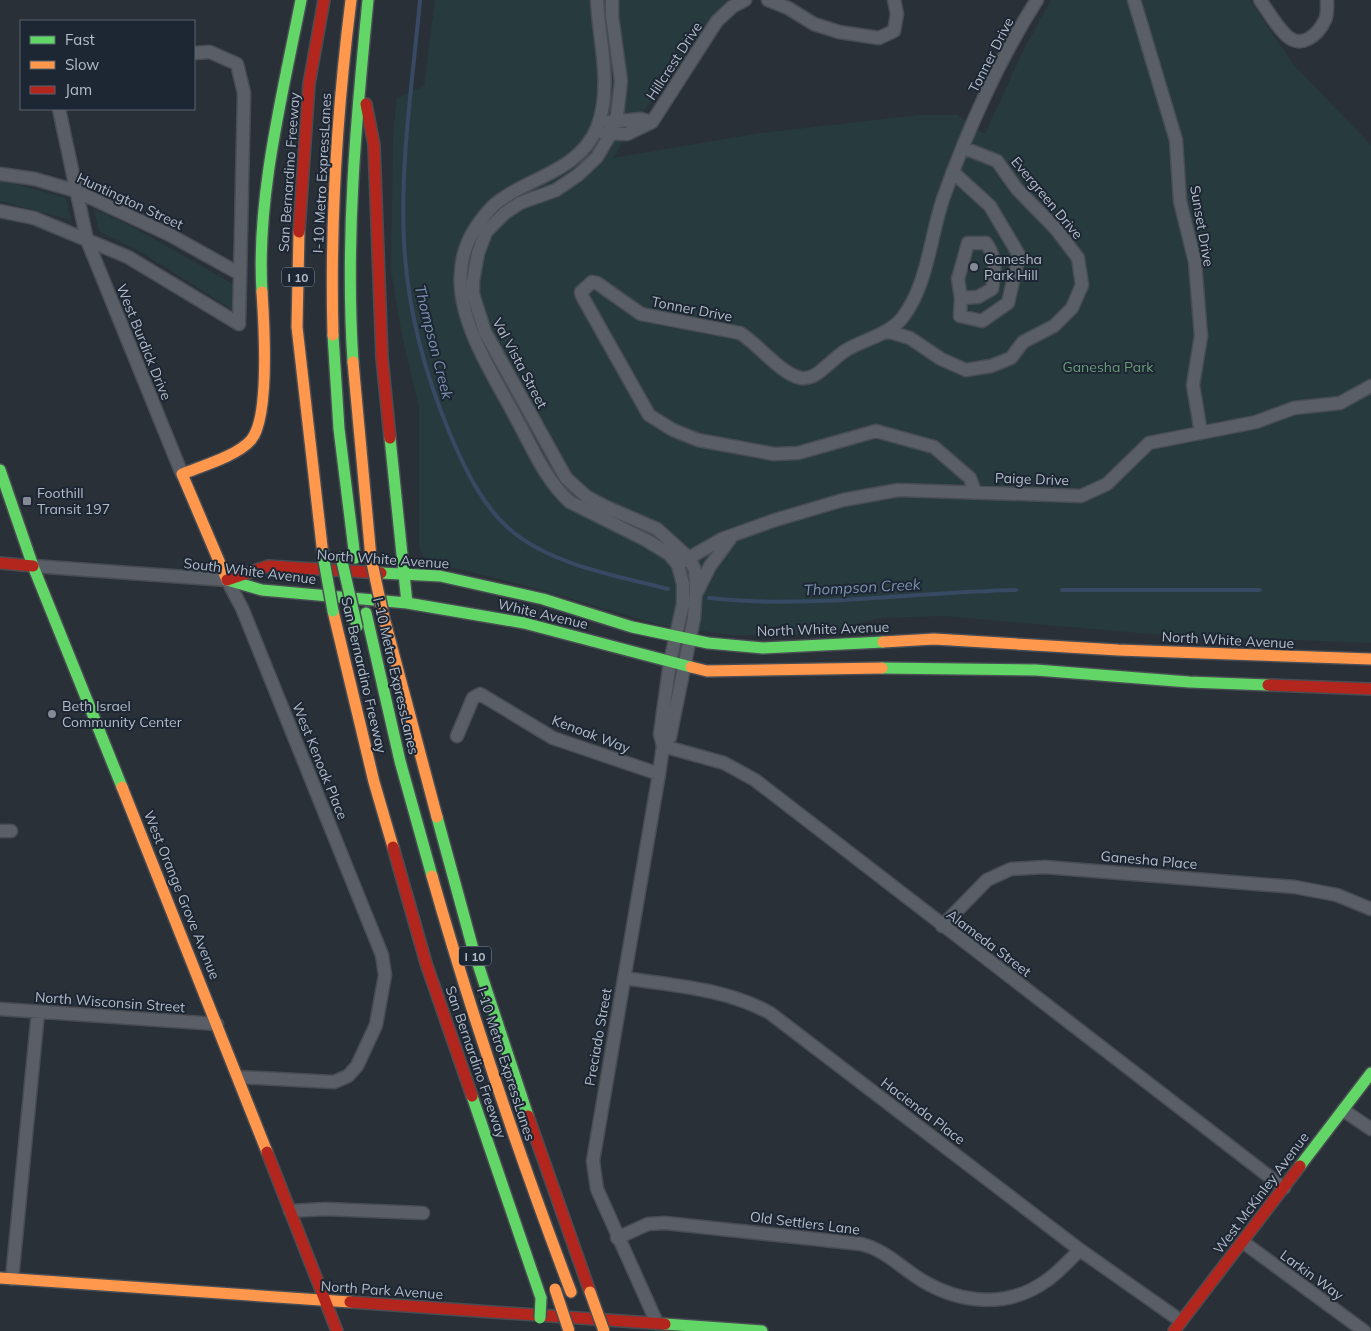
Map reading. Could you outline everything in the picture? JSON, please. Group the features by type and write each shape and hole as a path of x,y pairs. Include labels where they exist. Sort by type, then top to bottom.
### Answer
{"main road":[{"path":"182,474 229,455 251,440 261,420 264,331 261,270 266,200 280,104 301,0"},
{"name":"San Bernardino Freeway","path":"324,0 309,84 299,212 297,327 323,555 333,610 374,782 423,954 553,1331"},
{"name":"I-10 Metro ExpressLanes","path":"351,0 343,54 333,200 332,320 337,413 355,558 400,762 458,964 522,1159 586,1331"},
{"name":"I 10","path":"368,0 360,75 350,219 357,432 371,558 383,614 472,949 528,1117 604,1331"},
{"path":"360,75 374,145 382,358 407,603"},
{"name":"West Orange Grove Avenue","path":"0,470 33,566 217,1024 337,1331"},
{"name":"West Burdick Drive","path":"182,474 226,580"},
{"name":"I-10 Metro ExpressLanes","path":"340,552 357,631"},
{"name":"South White Avenue","path":"0,563 33,566"},
{"name":"North White Avenue","path":"226,580 268,566 440,576 543,598 632,627 688,640 763,648 934,639 1118,650 1371,659"},
{"name":"South White Avenue","path":"226,580 262,590 407,603"},
{"name":"White Avenue","path":"407,603 524,623 670,662"},
{"path":"670,662 706,671 916,668 1036,670 1189,682 1371,689"},
{"name":"West McKinley Avenue","path":"1177,1326 1371,1073"},
{"name":"North Park Avenue","path":"6,1278 762,1331"},
{"path":"553,1285 569,1331"},
{"path":"539,1293 540,1331"}],"street":[{"name":"Val Vista Street","path":"597,0 605,86 603,108 597,126 576,157 556,171 492,206 479,223 467,242 461,262 462,304 468,324 504,395 543,467 564,496 570,502 646,540 669,554 678,565"},
{"name":"Val Vista Street","path":"612,0 612,16 621,80 621,94 612,128 597,157 585,168 556,190 520,203 505,213 486,232 478,253 473,281 476,309 485,332 566,478 587,497 657,528 690,558"},
{"name":"Hillcrest Drive","path":"597,126 612,128 641,119 652,122 718,21 732,7 745,0"},
{"path":"768,0 788,8 814,24 839,32 879,38 894,31 897,14 894,0"},
{"name":"Tonner Drive","path":"975,492 970,478 934,446 876,431 798,453 774,454 698,440 673,430 649,415 582,296 582,292 592,282 597,282 641,314 740,334 752,340 788,372 799,378 808,378 819,373 846,350 894,327 904,316 922,281 943,199 964,148 1005,55 1037,0"},
{"name":"Sunset Drive","path":"1134,0 1176,140 1180,201 1195,262 1201,336 1193,384 1201,432"},
{"path":"1260,0 1286,35 1295,42 1305,41 1318,32 1326,18 1327,0"},
{"path":"0,211 34,218 128,257 239,324 244,94 237,64 210,52 195,53"},
{"name":"West Burdick Drive","path":"59,110 87,240 182,474"},
{"name":"Evergreen Drive","path":"886,331 910,338 941,358 966,370 991,366 1010,358 1023,342 1054,326 1072,308 1082,285 1078,258 1056,229 1017,189 997,161 964,148"},
{"path":"576,157 585,168"},
{"name":"Huntington Street","path":"0,174 35,179 76,191 170,235 240,274"},
{"path":"954,174 990,206 1019,255 1008,303 982,321 960,316 961,298"},
{"name":"Paige Drive","path":"678,565 722,539 817,507 861,496 898,490 1082,496 1107,484 1150,443 1256,422 1294,408 1340,403 1371,386"},
{"path":"696,594 710,566 734,535"},
{"path":"688,640 696,594 695,570 690,558"},
{"path":"675,637 683,604 683,584 678,565"},
{"name":"South White Avenue","path":"33,566 226,580"},
{"name":"West Kenoak Place","path":"226,580 242,608 382,956 385,975 376,1025 358,1066 348,1076 334,1082 238,1077"},
{"name":"Preciado Street","path":"656,1323 597,1189 593,1161 660,774 663,746 660,734 675,637"},
{"name":"Preciado Street","path":"663,746 670,737 688,640"},
{"name":"Kenoak Way","path":"457,736 473,698 480,694 553,738 660,774"},
{"name":"Alameda Street","path":"663,746 724,763 754,780 1284,1188"},
{"name":"Ganesha Place","path":"942,926 987,880 1011,869 1045,867 1294,887 1337,895 1371,910"},
{"name":"Hacienda Place","path":"624,978 720,992 747,1000 770,1013 1177,1326"},
{"name":"North Wisconsin Street","path":"0,1009 217,1024"},
{"path":"6,1278 38,1012"},
{"path":"1343,1110 1371,1129"},
{"path":"290,1211 325,1209 423,1213"},
{"name":"Old Settlers Lane","path":"617,1238 648,1224 665,1223 861,1244 876,1248 922,1281 946,1293 984,1300 1004,1300 1036,1288 1048,1280 1080,1250"},
{"name":"Larkin Way","path":"1243,1242 1364,1331"}],"green space":[{"name":"Ganesha Park","path":"435,0 728,0 644,111 613,158 761,133 919,115 957,115 985,134 1024,49 1051,0 1250,0 1293,64 1371,145 1371,643 1150,634 945,616 880,618 824,632 795,635 730,635 660,625 524,585 429,562 423,556 419,546 419,407 402,336 391,270 393,134 397,98 424,86"},
{"path":"0,180 66,198 71,220 0,201"},
{"path":"94,209 133,227 233,284 233,310 141,252 99,231"}],"waterway":[{"name":"Thompson Creek","path":"420,0 405,150 404,241 413,315 425,364 450,434 462,461 484,500 513,532 547,553 566,561 668,589"},
{"name":"Thompson Creek","path":"709,598 786,602 1016,590"},
{"name":"Thompson Creek","path":"1062,590 1260,590"}],"traffic: fast":[{"path":"262,292 261,256 267,183 279,108 301,0"},
{"path":"353,362 350,271 351,226 359,90 368,0"},
{"path":"333,335 339,429 355,558"},
{"path":"390,438 407,603"},
{"path":"0,470 33,566 122,787"},
{"path":"323,555 333,611"},
{"path":"341,557 357,627"},
{"path":"381,573 440,576 543,599 632,627 708,643 763,648 883,642"},
{"path":"227,580 262,590 407,603 524,623 691,667"},
{"path":"366,613 400,761 432,876"},
{"path":"882,668 1036,670 1189,682 1268,685"},
{"path":"437,817 473,949 528,1116"},
{"path":"1300,1166 1371,1073"},
{"path":"472,1096 541,1298"},
{"path":"540,1318 541,1298"},
{"path":"665,1324 762,1331"}],"traffic: slow":[{"path":"333,335 332,293 338,125 351,0"},
{"path":"299,232 297,327 323,555"},
{"path":"182,474 237,451 251,440 257,429 261,412 264,369 262,292"},
{"path":"353,362 371,558"},
{"path":"182,474 227,580"},
{"path":"371,558 383,614"},
{"path":"333,611 374,782 393,847"},
{"path":"383,614 437,817"},
{"path":"883,642 934,639 1118,650 1371,659"},
{"path":"691,667 707,671 882,668"},
{"path":"122,787 267,1152"},
{"path":"432,876 497,1086 571,1292"},
{"path":"0,1278 350,1302"},
{"path":"555,1289 569,1331"},
{"path":"590,1292 604,1331"}],"traffic: jam":[{"path":"299,232 309,84 324,0"},
{"path":"366,104 374,145 382,358 390,438"},
{"path":"0,563 33,566"},
{"path":"227,580 268,566 381,573"},
{"path":"1268,685 1371,689"},
{"path":"393,847 426,963 472,1096"},
{"path":"528,1116 590,1292"},
{"path":"267,1152 337,1331"},
{"path":"1174,1331 1300,1166"},
{"path":"350,1302 665,1324"}],"place":[{"name":"Ganesha Park Hill","path":"974,267"},
{"name":"Foothill Transit 197","path":"27,501"},
{"name":"Beth Israel Community Center","path":"52,714"}]}
